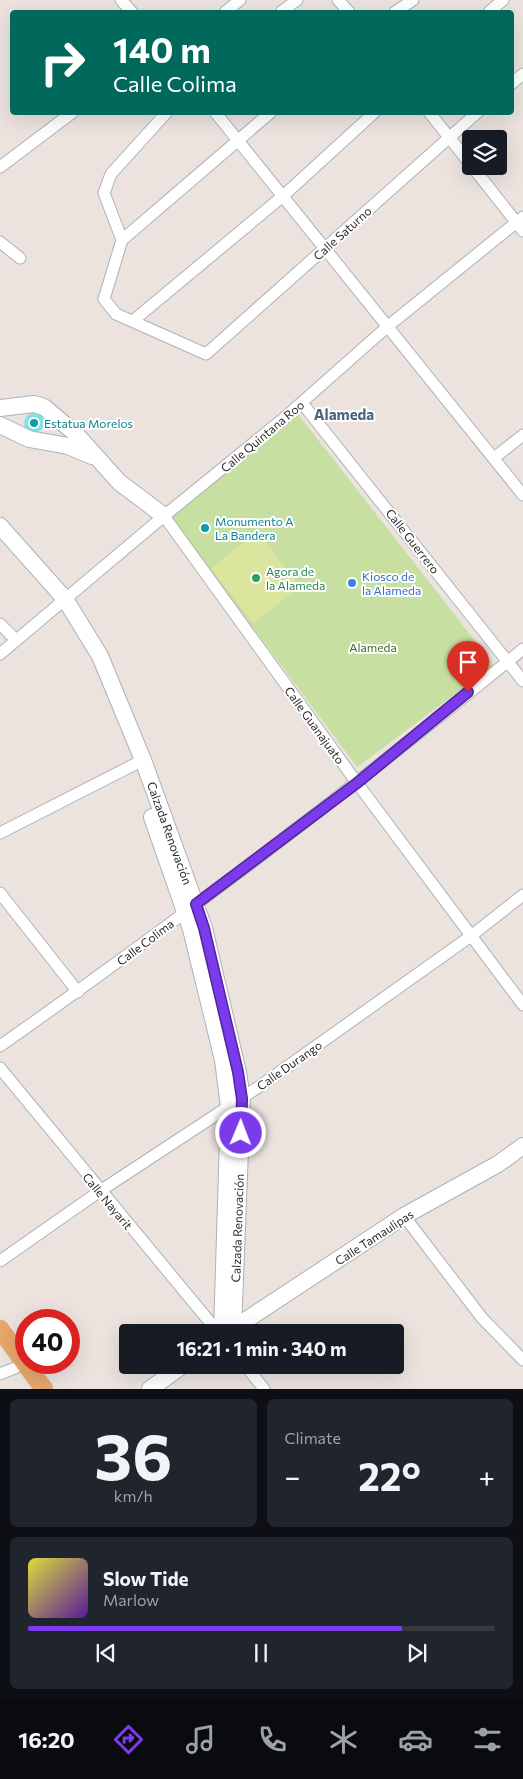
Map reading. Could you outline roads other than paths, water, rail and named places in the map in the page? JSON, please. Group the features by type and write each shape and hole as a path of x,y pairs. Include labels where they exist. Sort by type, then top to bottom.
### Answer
{"main road":[{"path":"0,1329 44,1389"},
{"path":"0,1348 8,1371 30,1389"}],"street":[{"path":"121,0 130,10"},
{"path":"228,10 240,0"},
{"path":"284,10 297,0"},
{"path":"338,0 347,10"},
{"path":"398,10 413,0"},
{"path":"491,10 503,0"},
{"path":"0,167 70,115"},
{"path":"122,240 104,193 111,174 164,115"},
{"path":"217,115 523,495"},
{"path":"267,115 122,240 104,299 116,314 134,320 283,196 372,115"},
{"path":"431,115 462,154"},
{"name":"Calle Saturno","path":"134,320 206,354 474,115"},
{"path":"480,175 521,223"},
{"name":"Calle Quintana Roo","path":"0,654 302,403 387,327 521,223"},
{"path":"0,242 20,258"},
{"name":"Calle Guerrero","path":"302,403 523,681"},
{"path":"0,408 28,404 44,406 76,434 119,482 164,516"},
{"path":"20,433 16,423 20,411 28,404"},
{"path":"38,440 49,436 54,425 52,413"},
{"path":"0,425 29,439 68,446 95,457"},
{"path":"494,458 522,438"},
{"name":"Calle Guanajuato","path":"164,516 357,783 523,1005"},
{"name":"Calzada Renovación","path":"0,526 61,602 100,656 190,908 204,928 231,1043 235,1103 225,1324"},
{"name":"Calzada Renovación","path":"0,542 61,602"},
{"path":"0,624 16,640"},
{"name":"Calle Colima","path":"0,1046 78,992 357,783 523,649"},
{"path":"0,833 138,762"},
{"path":"0,893 78,992"},
{"name":"Calle Durango","path":"0,1261 100,1191 235,1103 471,936 523,895"},
{"name":"Calle Nayarit","path":"0,1068 100,1191 218,1324"},
{"name":"Calle Tamaulipas","path":"237,1324 404,1216 498,1164 523,1146"},
{"path":"404,1216 482,1318 523,1360"},
{"path":"150,1389 171,1374"},
{"path":"252,1374 264,1389"}],"water":[{"path":"30,413 38,413 44,419 44,427 38,433 30,433 24,427 24,419"}],"place":[{"name":"Estatua Morelos","path":"34,423"},
{"name":"Monumento A La Bandera","path":"205,528"},
{"name":"Agora de la Alameda","path":"256,578"},
{"name":"Kiosco de la Alameda","path":"352,583"}],"district":[{"name":"Alameda","path":"344,414"}]}
